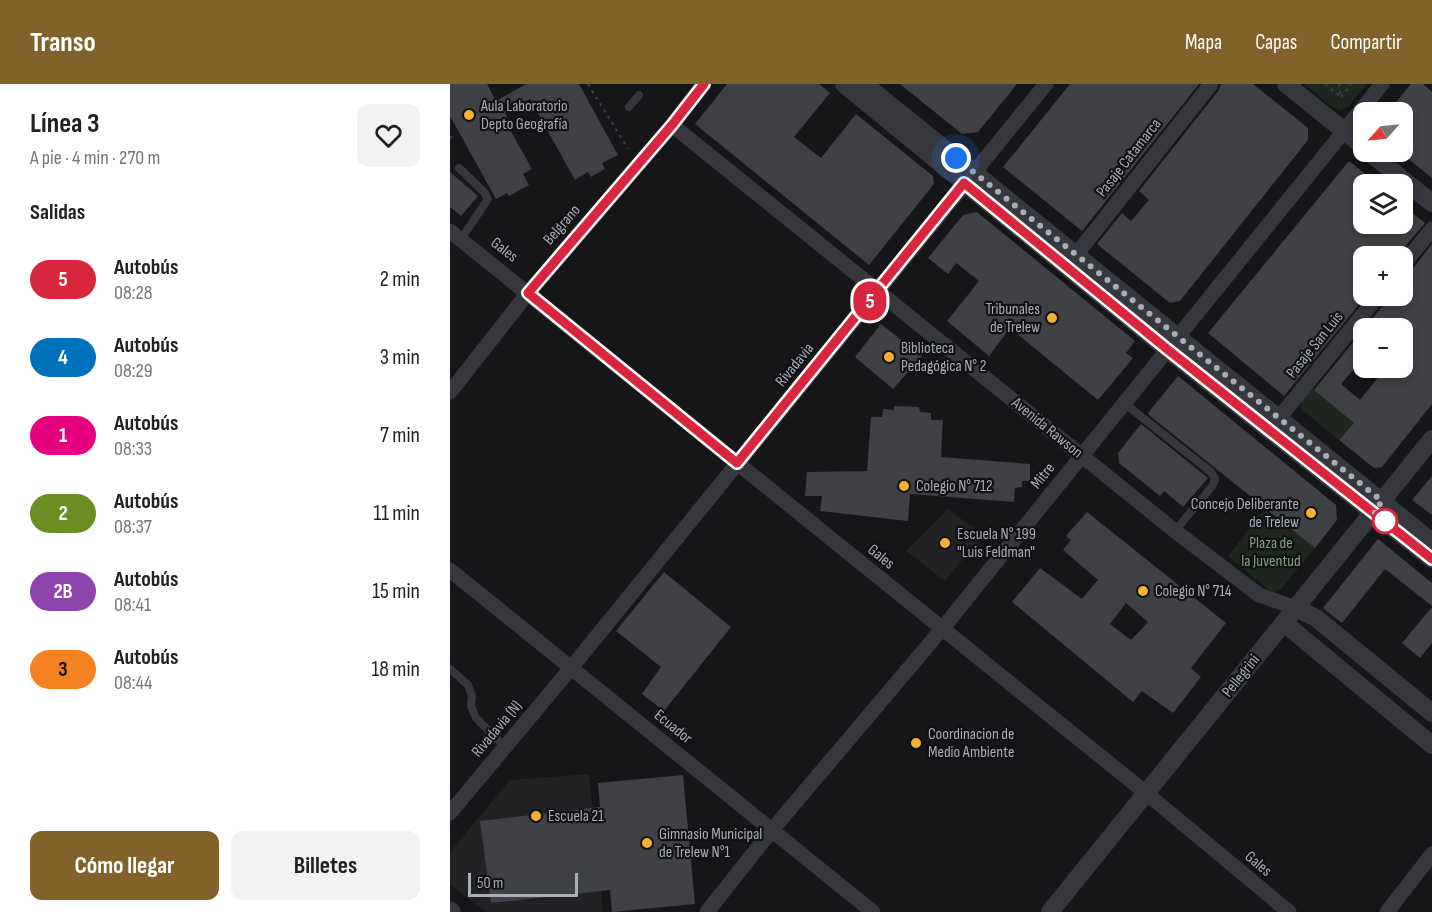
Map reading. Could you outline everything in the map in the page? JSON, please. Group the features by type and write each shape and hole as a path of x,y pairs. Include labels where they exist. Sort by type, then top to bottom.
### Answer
{"street":[{"name":"Belgrano","path":"450,392 528,293 672,125 704,84"},
{"path":"844,84 1076,255 1172,343 1279,418 1378,506 1432,559"},
{"name":"Rivadavia","path":"571,668 1046,84"},
{"name":"Pasaje Catamarca","path":"1076,255 1211,84"},
{"path":"1286,84 1353,138"},
{"name":"Mitre","path":"707,912 772,830 942,629 1382,84"},
{"path":"869,86 969,177 1172,343 1378,506 1432,542"},
{"name":"Avenida Rawson","path":"672,125 1175,531 1259,595 1316,618 1432,713"},
{"path":"1381,162 1432,203"},
{"path":"1413,252 1432,229"},
{"name":"Gales","path":"455,235 1146,793 1289,912"},
{"name":"Pasaje San Luis","path":"1279,418 1370,306"},
{"name":"Pellegrini","path":"1050,912 1432,440"},
{"name":"Ecuador","path":"450,570 873,912"},
{"path":"1284,623 1432,745"},
{"name":"Rivadavia (N)","path":"450,813 571,668"},
{"path":"1387,912 1432,854"}],"lane":[{"path":"629,107 639,95"},
{"path":"455,235 488,199 484,192 459,168"},
{"path":"1124,403 1210,472 1215,479 1213,485 1175,531"},
{"path":"450,669 468,685 472,696 471,706 476,717 505,747"}],"path":[{"path":"588,84 628,148"},
{"path":"1325,84 1341,97"},
{"path":"1339,84 1341,97"},
{"path":"1341,97 1351,84"},
{"path":"450,138 456,134"}],"shaded area":[{"name":"Escuela N° 199 \"Luis Feldman\"","path":"948,509 983,535 945,581 906,551"},
{"name":"Escuela 21","path":"589,774 603,912 486,912 450,885 450,852 510,780"}],"green space":[{"path":"1304,84 1367,84 1349,106 1341,110 1332,107"},
{"path":"1312,388 1354,423 1339,440 1302,410 1301,402"},
{"name":"Plaza de la Juventud","path":"1266,508 1315,548 1281,589 1273,593 1228,556"}],"building":[{"path":"450,84 487,84 496,101 526,84 579,84 618,155 602,163 605,169 591,177 588,172 575,180 530,99 505,113 507,117 504,119 532,169 523,174 529,185 509,196 507,193 496,199 450,116"},
{"path":"727,84 819,84 830,93 794,137 821,158 856,114 933,176 934,184 869,265 695,124"},
{"path":"900,84 1017,84 978,132 962,134"},
{"path":"1070,84 1199,84 1082,231 1003,167"},
{"path":"1221,84 1253,84 1308,128 1308,140 1180,301 1170,303 1097,244 1122,213 1131,221 1149,200 1139,191 1219,90"},
{"path":"1411,84 1423,84 1432,92 1432,178 1412,162 1413,102 1396,102"},
{"path":"1349,161 1365,174 1353,174 1353,234 1413,234 1413,214 1425,223 1405,246 1353,246 1353,306 1358,306 1284,396 1208,333"},
{"path":"450,172 478,196 461,216 450,207"},
{"path":"977,212 1135,341 1126,353 1133,358 1098,400 1010,328 989,356 947,321 979,281 956,263 948,274 928,258 963,215"},
{"path":"1432,244 1432,404 1382,467 1374,468 1339,440 1354,423 1314,390 1353,342 1353,370 1341,384 1360,400 1378,378 1413,378 1413,318 1372,318 1383,306 1413,306 1413,268"},
{"name":"Biblioteca Pedagógica N° 2","path":"881,324 922,356 893,389 855,357"},
{"path":"1178,376 1336,505 1337,520 1315,548 1149,415 1148,413"},
{"path":"894,406 919,407 920,412 931,413 931,420 943,420 941,457 1030,464 1030,481 1022,481 1022,487 1015,488 1014,502 910,494 908,521 820,511 822,496 805,496 807,472 867,471 871,417 882,417 883,409 894,410"},
{"path":"1141,424 1208,478 1183,507 1164,491 1160,496 1119,463 1118,453"},
{"path":"1432,476 1432,515 1412,500"},
{"path":"1087,512 1226,623 1191,668 1201,677 1173,713 1142,691 1133,702 1012,602 1040,568 1082,599 1098,580 1063,550 1071,540 1066,536","holes":["1126,603 1148,622 1131,640 1110,624"]},
{"path":"1378,539 1432,583 1432,606 1385,569 1342,623 1323,608"},
{"path":"664,572 731,627 664,711 642,694 661,667 616,631"},
{"path":"1432,607 1432,643 1420,658 1402,643"},
{"path":"683,775 695,904 612,912 610,890 491,903 480,821 600,807 598,783"}],"bus line":[{"name":"5","path":"704,84 672,125 528,293 737,463 878,292 964,183 1167,349 1432,559"}],"place":[{"name":"Aula Laboratorio Depto Geografía","path":"469,115"},
{"name":"Tribunales de Trelew","path":"1052,318"},
{"name":"Biblioteca Pedagógica N° 2","path":"889,357"},
{"name":"Colegio N° 712","path":"904,486"},
{"name":"Concejo Deliberante de Trelew","path":"1311,513"},
{"name":"Escuela N° 199 \"Luis Feldman\"","path":"945,543"},
{"name":"Colegio N° 714","path":"1143,591"},
{"name":"Coordinacion de Medio Ambiente","path":"916,743"},
{"name":"Escuela 21","path":"536,816"},
{"name":"Gimnasio Municipal de Trelew N°1","path":"647,843"}],"route":[{"path":"956,158 1382,501 1374,512 1388,524 1385,521"}]}
